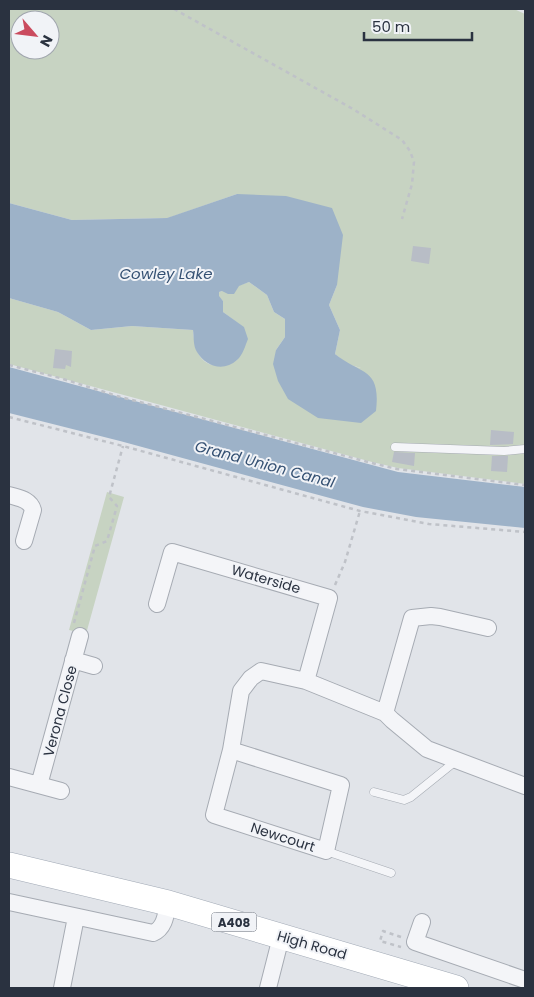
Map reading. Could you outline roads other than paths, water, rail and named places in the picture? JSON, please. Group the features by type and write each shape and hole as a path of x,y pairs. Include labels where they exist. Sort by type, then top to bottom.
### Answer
{"main road":[{"name":"High Road","path":"9,865 168,903 456,988"}],"street":[{"path":"9,496 25,501 32,506 33,510 24,541"},
{"name":"Waterside","path":"156,607 169,551 329,598 306,681"},
{"path":"488,628 440,617 412,618 386,713 427,749 525,786"},
{"name":"Verona Close","path":"39,785 80,636"},
{"path":"73,660 94,666"},
{"name":"Newcourt","path":"231,750 341,785 326,851 214,815 231,750 241,691 251,678 261,671 306,681 386,713"},
{"path":"9,777 61,791"},
{"path":"9,902 153,933 162,927 168,903"},
{"path":"62,988 76,917"},
{"path":"422,922 415,942 525,980"},
{"path":"268,988 281,936"}],"lane":[{"path":"395,447 504,451 525,449"},
{"path":"374,792 404,800 411,797 457,760"},
{"path":"326,851 391,872"}],"water":[{"name":"Cowley Lake","path":"237,194 286,196 332,208 343,235 337,285 329,305 340,330 335,354 372,379 377,397 376,411 361,423 318,418 288,399 278,381 273,364 276,350 285,337 285,319 274,312 267,295 249,282 239,286 234,294 219,292 219,296 223,301 223,312 244,327 248,339 239,358 232,364 221,367 205,361 197,352 193,330 132,326 91,330 58,312 9,298 9,203 72,220 167,218"},
{"name":"Grand Union Canal","path":"9,367 398,472 525,487 525,528 416,517 363,507 9,413"}]}
